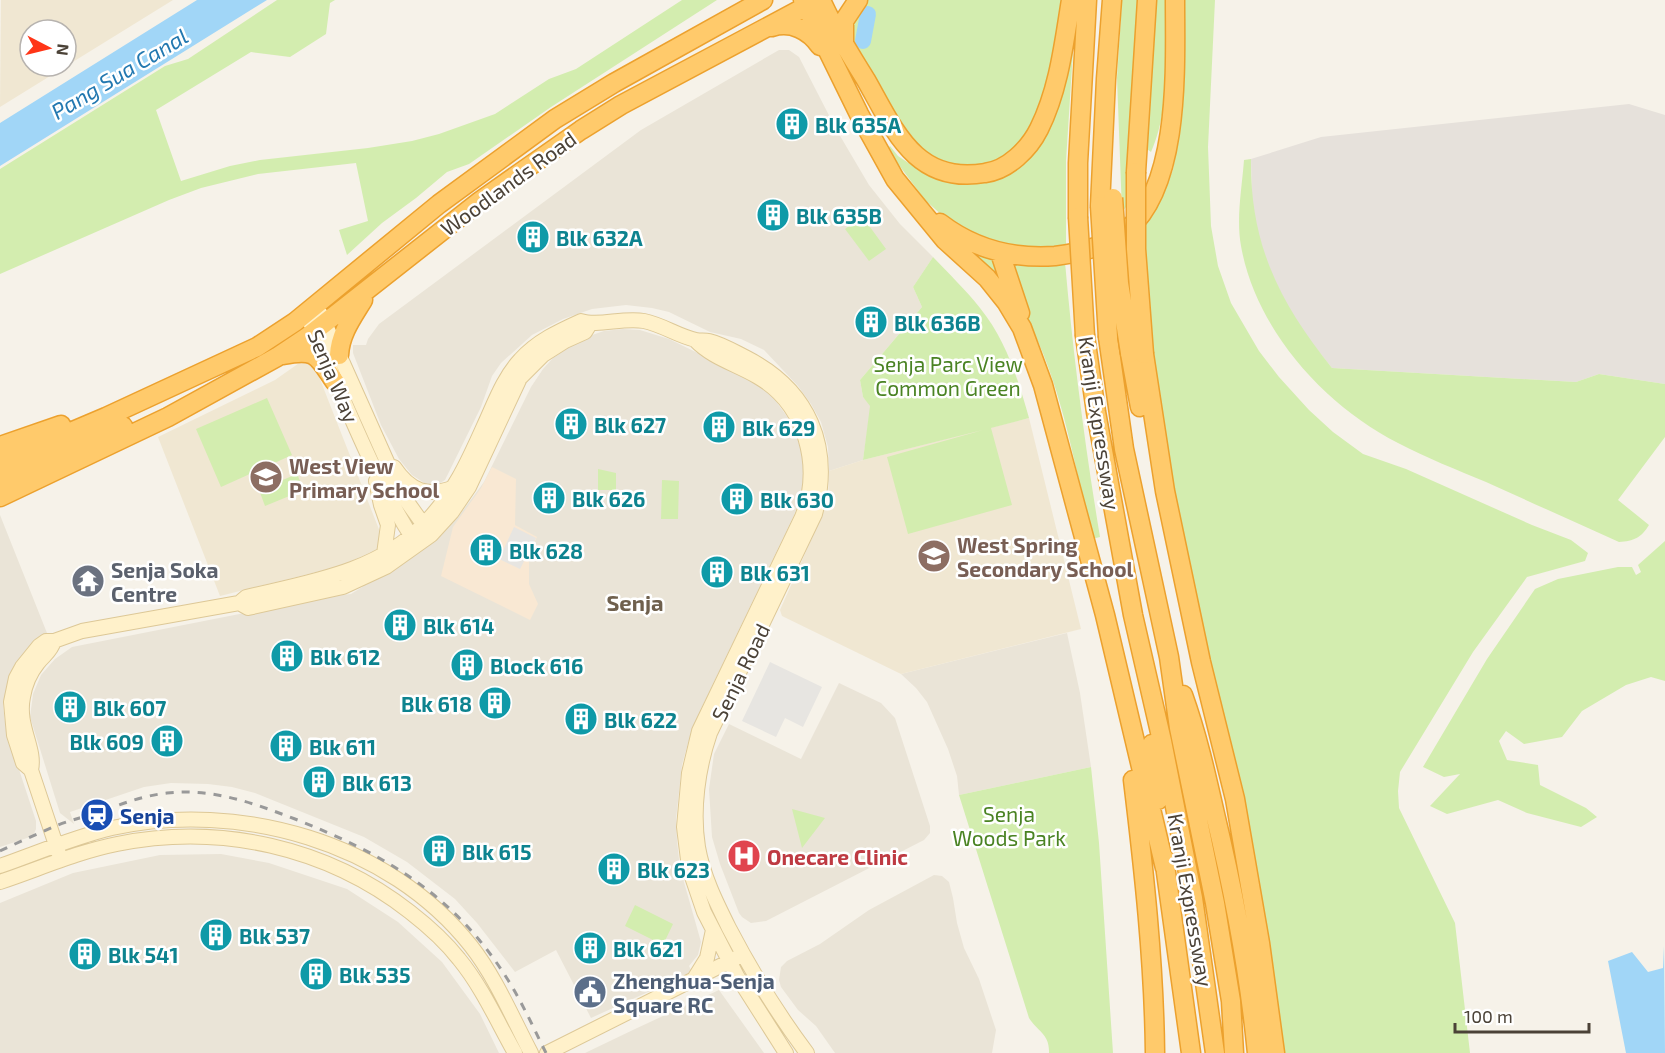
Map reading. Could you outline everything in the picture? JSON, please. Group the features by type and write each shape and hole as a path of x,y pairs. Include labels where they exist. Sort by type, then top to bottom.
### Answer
{"highway":[{"name":"Woodlands Road","path":"176,385 257,347 311,309 439,204 555,119 606,87 763,0"},
{"path":"844,45 844,21 858,0"},
{"path":"812,2 844,45 895,133 906,147 919,159 932,166 952,173 974,175 996,170 1017,157 1029,146 1039,131 1051,99 1066,35 1071,0"},
{"name":"Kranji Expressway","path":"1087,0 1083,46 1078,217 1085,336 1096,412 1144,665 1193,898 1215,1053"},
{"name":"Kranji Expressway","path":"1112,0 1104,155 1107,202 1108,337 1124,449 1169,657"},
{"path":"1137,354 1136,172 1147,0"},
{"path":"917,206 951,231 982,248 1000,253 1041,257 1061,255 1104,244 1129,228 1155,186 1168,143 1176,70 1175,1"},
{"name":"Woodlands Road","path":"214,390 277,357 373,286 480,201 581,130 621,105 812,2"},
{"path":"812,2 835,67 895,179 945,240 987,278 1013,313 1031,349"},
{"path":"759,30 780,25 799,28 814,38 835,67"},
{"path":"1107,202 1119,283 1137,354 1201,662 1234,799 1260,943 1275,1053"},
{"path":"1000,253 1043,385 1105,615 1165,868"},
{"path":"339,355 340,342 346,329 373,286"},
{"path":"277,357 301,352 310,353 322,363 335,382"},
{"path":"0,446 176,385"},
{"path":"0,462 176,385"},
{"path":"0,478 164,408 214,390"},
{"path":"0,497 168,417 214,390"},
{"path":"1169,657 1195,729 1223,848 1242,938 1257,1053"},
{"path":"1169,657 1179,728 1215,903 1231,1001 1234,1053"},
{"path":"1144,665 1165,868 1191,1053"},
{"path":"1123,695 1142,848 1155,1012 1155,1053"},
{"path":"1155,1012 1163,1053"}],"street":[{"name":"Senja Way","path":"311,309 339,355 402,495 427,530"},
{"name":"Senja Road","path":"427,530 456,486 501,404 520,378 531,365 554,347 585,332 590,324 611,320 644,321 661,325 695,340 710,341 739,354 781,379 806,411 818,439 821,454 820,489 811,524 710,734 702,761 697,802 698,845 709,886 763,991 807,1053"},
{"name":"Senja Way","path":"320,326 335,382 373,466 414,541"},
{"name":"Senja Road","path":"695,340 706,351 759,377 780,394 800,422 810,458 810,488 802,517 699,731 692,756 685,809 686,848 693,883 712,930 729,962 786,1053"},
{"name":"Senja Road","path":"239,603 248,608 343,587 386,567 427,530 452,512 469,487 501,404"},
{"path":"382,452 399,474 419,490 439,492 456,486"},
{"path":"373,466 381,505 388,525 384,554"},
{"name":"Senja Road","path":"61,860 31,770 23,763 10,713 16,678 30,655 46,641 54,641 82,630 239,603 246,597 339,574 414,541"},
{"path":"0,866 114,828 176,819 222,821 266,827 337,848 386,872 433,906 472,947 486,966 528,1048 540,1053"},
{"path":"0,882 61,860 116,844 166,837 230,837 265,844 336,866 380,891 434,932 462,963 488,1002 515,1053"},
{"path":"690,983 707,958 712,930"},
{"path":"462,963 470,963 473,960 472,947"},
{"path":"547,1053 690,983 743,954"}],"shaded area":[{"path":"1,0 173,0 78,59 78,18 18,18 18,78 47,78 0,107"},
{"path":"779,50 789,50 799,57 836,129 869,185 900,224 933,257 913,287 922,307 860,380 863,397 871,405 863,460 829,471 828,447 821,422 798,386 764,350 741,339 710,332 669,312 626,305 592,309 563,319 532,335 501,363 492,376 481,407 445,480 437,485 431,485 412,475 399,459 381,425 353,353 353,345 366,345 379,324 641,130"},
{"path":"1629,104 1665,115 1665,384 1599,374 1576,382 1332,368 1304,333 1269,268 1258,234 1252,205 1251,159 1321,137"},
{"path":"640,330 669,339 757,382 775,400 794,426 804,461 803,489 794,515 701,709 682,765 676,819 677,841 680,868 701,942 698,955 689,966 692,972 591,1018 556,950 515,972 455,899 407,862 364,837 255,793 208,784 171,783 144,787 70,812 74,824 60,813 30,717 33,694 41,675 55,659 72,647 351,594 425,548 458,517 484,482 531,387 553,358 583,338 604,331"},
{"name":"West View Primary School","path":"302,361 314,364 382,537 378,549 340,566 220,596 158,437 275,380"},
{"name":"West Spring Secondary School","path":"1029,418 1081,629 901,674 782,616 780,610 828,502 829,471 863,460"},
{"path":"492,467 516,479 515,525 537,537 529,554 529,584 538,604 530,620 441,576 453,527 481,488"},
{"path":"0,515 47,633 34,643 18,661 12,673 3,705 6,730 36,821 36,829 33,836 0,847"},
{"path":"514,527 536,538 520,569 499,559"},
{"path":"1067,633 1080,693 1091,767 959,795 957,776 948,749 927,702 901,674"},
{"path":"770,662 822,687 803,727 785,718 776,737 742,721"},
{"path":"839,683 881,703 895,718 930,826 930,833 924,840 766,921 751,923 739,913 712,837 709,789 714,754 729,724 801,759"},
{"path":"221,854 269,863 347,889 398,922 442,962 480,1014 499,1053 0,1053 0,903 73,873 160,855"},
{"path":"934,875 942,876 949,882 964,948 979,979 996,1030 992,1053 835,1053 816,1026 798,1010 781,987 779,980 781,967 787,961 820,944 869,910"},
{"path":"719,990 764,1053 585,1053 635,1029"}],"green space":[{"path":"277,0 335,0 330,3 326,34 290,57 251,52 156,110 181,181 230,166 260,160 368,148 439,134 495,114 549,79 576,69 682,0 717,0 551,107 469,164 447,172 382,223 347,255 339,230 368,221 356,163 258,174 201,188 0,274 0,169 165,66 188,59"},
{"path":"863,0 1063,0 1075,20 1066,161 1066,249 1056,251 984,242 944,217 925,200 887,149 890,146 898,156 922,172 930,160 921,155 871,82 847,29"},
{"path":"1122,0 1141,0 1126,207 1122,212 1117,78"},
{"path":"1153,0 1166,0 1167,57 1162,116 1151,152 1143,146"},
{"path":"1183,0 1215,0 1208,147 1211,226 1218,266 1231,303 1259,351 1309,410 1333,432 1363,454 1406,469 1571,540 1588,553 1585,561 1527,577 1473,652 1400,772 1399,808 1455,923 1470,1053 1282,1053 1211,671 1161,428 1148,347 1143,254 1147,216 1163,192 1173,170 1181,120"},
{"path":"1251,159 1256,218 1271,271 1297,319 1332,368 1576,382 1599,374 1665,384 1665,437 1618,500 1649,525 1643,533 1633,540 1619,542 1431,459 1371,427 1344,408 1320,386 1297,362 1278,335 1261,307 1249,277 1241,246 1239,214 1244,160"},
{"path":"862,216 886,249 869,261 845,229"},
{"path":"976,250 1065,262 1080,400 1100,537 1092,539 1065,421 1035,334 1016,302 972,254"},
{"name":"Senja Parc View Common Green","path":"933,257 975,301 997,333 1016,374 1029,418 991,428 1012,505 908,534 887,457 983,430 863,460 870,406 863,397 860,380 922,307 913,287"},
{"path":"267,398 292,455 221,487 196,429"},
{"path":"598,469 616,473 616,490 598,490"},
{"path":"297,474 304,490 265,506 259,490"},
{"path":"662,480 679,481 678,519 661,519"},
{"path":"1665,541 1665,681 1651,677 1626,685 1582,711 1562,737 1524,744 1506,731 1499,741 1507,760 1538,765 1540,785 1586,808 1597,817 1581,827 1527,813 1498,800 1447,814 1430,806 1460,774 1444,777 1423,767 1487,659 1535,589 1558,579 1618,567 1632,567 1636,575 1641,572 1638,565"},
{"name":"Senja Woods Park","path":"1091,767 1099,843 1113,1053 1049,1053 1045,1037 1029,1018 959,795"},
{"path":"792,809 825,818 802,848"},
{"path":"635,905 673,924 663,945 625,926"}],"water":[{"name":"Pang Sua Canal","path":"197,0 267,0 0,166 0,123 72,78 78,78 78,74"},
{"path":"1664,946 1665,1053 1626,1053 1608,961 1632,952 1648,972 1663,968"}],"waterway":[{"path":"863,41 868,14"}],"railway":[{"path":"0,851 63,823 149,796 167,793 217,795 248,802 279,813 359,847 416,881 441,901 465,924 508,980 546,1053"}],"place":[{"name":"Blk 635A","path":"792,124"},
{"name":"Blk 635B","path":"773,215"},
{"name":"Blk 632A","path":"533,237"},
{"name":"Blk 636B","path":"871,322"},
{"name":"Blk 627","path":"571,424"},
{"name":"Blk 629","path":"719,427"},
{"name":"West View Primary School","path":"266,477"},
{"name":"Blk 626","path":"549,498"},
{"name":"Blk 630","path":"737,499"},
{"name":"Blk 628","path":"486,550"},
{"name":"West Spring Secondary School","path":"934,556"},
{"name":"Blk 631","path":"717,572"},
{"name":"Senja Soka Centre","path":"88,581"},
{"name":"Blk 614","path":"400,625"},
{"name":"Blk 612","path":"287,656"},
{"name":"Block 616","path":"467,665"},
{"name":"Blk 618","path":"495,703"},
{"name":"Blk 607","path":"70,707"},
{"name":"Blk 622","path":"581,719"},
{"name":"Blk 609","path":"167,741"},
{"name":"Blk 611","path":"286,746"},
{"name":"Blk 613","path":"319,782"},
{"name":"Senja","path":"97,815"},
{"name":"Blk 615","path":"439,851"},
{"name":"Onecare Clinic","path":"744,856"},
{"name":"Blk 623","path":"614,869"},
{"name":"Blk 537","path":"216,935"},
{"name":"Blk 621","path":"590,948"},
{"name":"Blk 541","path":"85,954"},
{"name":"Blk 535","path":"316,974"},
{"name":"Zhenghua-Senja Square RC","path":"590,992"}],"district":[{"name":"Senja","path":"635,602"}]}
